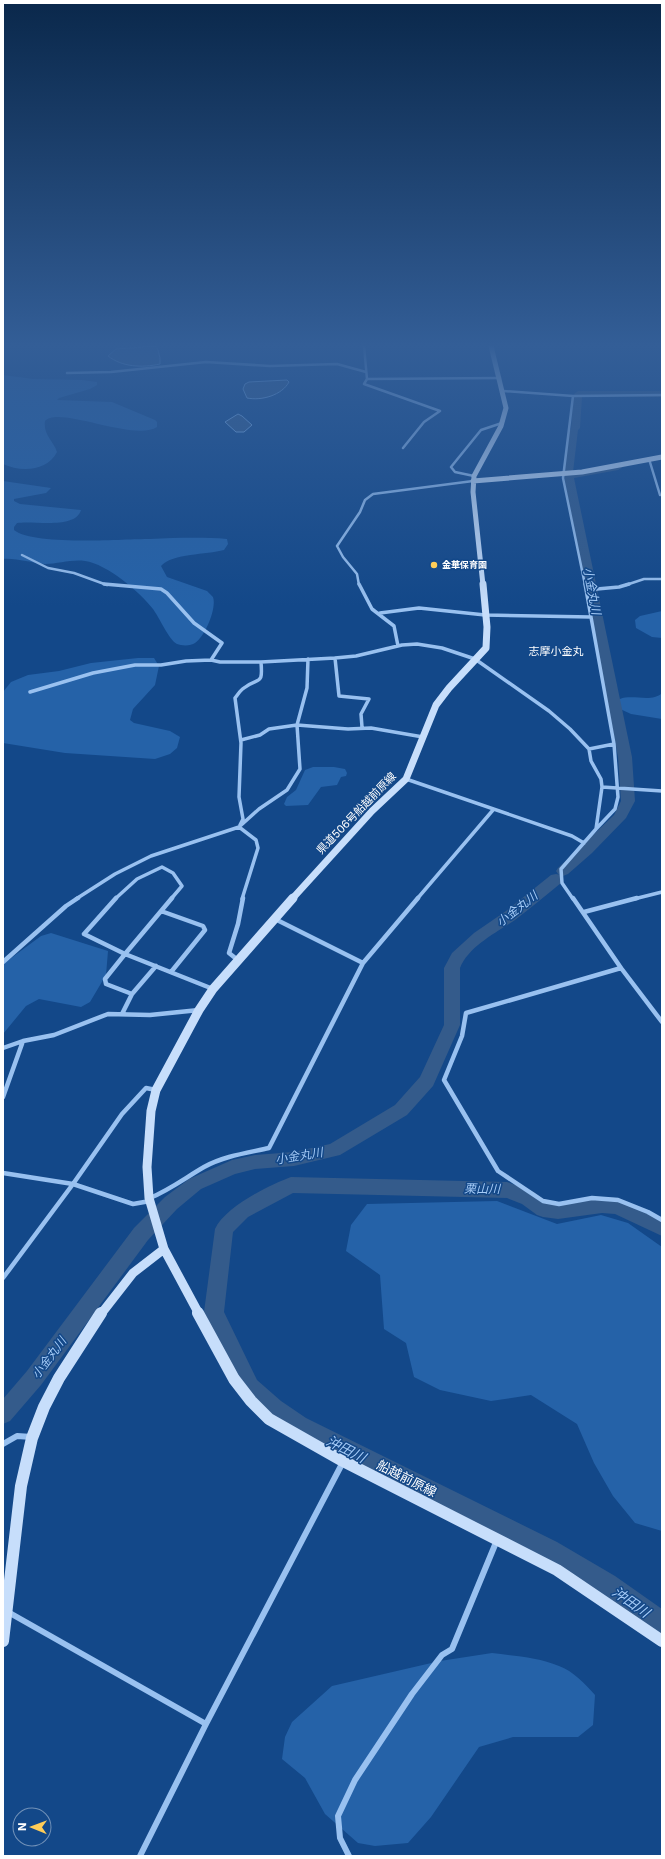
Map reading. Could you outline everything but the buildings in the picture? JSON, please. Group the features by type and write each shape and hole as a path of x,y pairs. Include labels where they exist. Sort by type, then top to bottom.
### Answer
{"main road":[{"path":"474,478 497,433"},
{"path":"474,478 565,473 650,461 662,457"},
{"name":"県道506号船越前原線","path":"157,1226 150,1200 146,1167 151,1111 156,1090 199,1010 213,989 362,821 406,779 436,706 486,648 487,627 473,492 474,478"},
{"name":"船越前原線","path":"157,1226 164,1249 234,1379 251,1401 269,1419 343,1461 557,1570 662,1641"},
{"path":"3,1641 19,1498 24,1470 33,1437 63,1370 97,1318 126,1279 147,1258 164,1249"}],"street":[{"path":"403,448 415,433"},
{"path":"474,478 455,472 451,467 478,433"},
{"path":"569,433 565,473 563,478 586,590 614,744 618,797 615,809 561,869 562,883 584,912 621,968 662,1022"},
{"path":"650,461 662,500"},
{"path":"398,646 394,626 380,613 372,609 358,582 357,574 343,557 337,546 360,512 364,500 368,496 377,493 404,491 474,478"},
{"path":"22,555 48,568 74,573 107,585 161,589 167,593 194,623 222,643 210,660"},
{"path":"586,590 599,590 630,585 644,579 662,580"},
{"path":"380,613 419,608 485,615 591,617"},
{"path":"30,692 111,669 135,665 161,665 210,660 220,662 261,662 335,658 356,656 398,646 417,644 428,645 475,659 549,711 570,729 589,749 591,761 601,779 602,787 598,799 596,829"},
{"path":"335,658 339,696 369,700 361,714 362,727"},
{"path":"3,962 66,906 115,874 152,856 239,827 259,809 287,790 300,769 297,725 307,688 308,659"},
{"path":"239,827 243,819 239,797 241,775 241,740 235,698 244,688 260,680 262,676 261,662"},
{"path":"241,740 260,735 269,729 297,725 348,729 362,727 423,737"},
{"path":"589,749 614,744"},
{"path":"406,779 572,836 584,843"},
{"path":"602,787 662,791"},
{"path":"3,1174 73,1184 133,1204 150,1200 169,1190 204,1167 226,1157 269,1148 363,963 493,810"},
{"path":"239,827 256,840 258,848 243,896 238,924 229,953 239,961"},
{"path":"132,994 106,984 105,979 125,954 182,886 172,874 162,867 132,883 84,934 125,954 213,989"},
{"path":"584,912 662,892"},
{"path":"161,911 203,926 205,930 170,972"},
{"path":"275,919 363,963"},
{"path":"122,1014 132,994 156,966"},
{"path":"621,968 466,1013 462,1036 444,1080 498,1171 543,1201 559,1204 592,1198 618,1200 648,1212 662,1220"},
{"path":"3,1048 23,1041 54,1035 91,1022 108,1014 150,1015 199,1010"},
{"path":"3,1097 23,1041"},
{"path":"3,1278 73,1184 122,1114 146,1088 156,1090"},
{"path":"3,1444 11,1437 23,1434 33,1437"},
{"path":"140,1856 206,1724 343,1461"},
{"path":"349,1856 340,1838 338,1816 355,1780 412,1694 442,1655 452,1649 497,1539"},
{"path":"6,1611 206,1724"}],"shaded area":[{"path":"3,433 46,433 57,452 53,459 40,467 25,469 10,467 3,464"},
{"path":"3,481 51,488 46,493 14,499 14,501 20,504 81,510 77,516 71,520 62,522 17,523 14,530 24,535 58,540 188,538 227,539 228,544 224,550 173,559 161,566 167,577 207,591 213,597 214,602 212,615 203,635 193,644 177,644 167,633 153,609 132,587 113,573 94,563 75,561 45,564 14,559 3,559"},
{"path":"662,611 662,638 652,637 636,628 635,620 640,616"},
{"path":"138,658 154,658 159,666 155,685 133,709 130,720 134,723 170,731 180,737 177,748 170,754 155,759 65,753 3,743 3,692 11,682 28,675 59,671 91,663"},
{"path":"662,693 662,719 631,714 618,708 620,699 631,697 648,698 658,696"},
{"path":"313,767 334,767 345,769 347,773 346,776 341,777 337,785 321,787 308,805 286,806 284,804 287,797 296,790 305,770"},
{"path":"51,933 108,951 106,975 90,1002 81,1007 39,999 26,1006 3,1034 3,964 41,936"},
{"path":"497,1201 557,1224 601,1215 628,1223 662,1247 662,1531 635,1523 613,1496 594,1463 577,1424 531,1395 491,1401 440,1390 414,1377 406,1343 384,1329 380,1275 346,1251 351,1225 367,1204"},
{"path":"492,1653 526,1657 551,1663 574,1674 595,1695 593,1725 578,1737 513,1737 479,1747 431,1817 408,1843 375,1846 358,1843 325,1814 305,1778 282,1759 285,1737 292,1722 332,1686 440,1661"}],"waterway":[{"name":"小金丸川","path":"569,471 574,433"},
{"name":"小金丸川","path":"563,871 587,850 598,837 619,818 628,801 625,757 569,476 618,467"},
{"name":"小金丸川","path":"3,1414 34,1378 141,1234 171,1203 195,1184 232,1167 255,1162 294,1159 334,1150 401,1110 427,1081 452,1025 452,968 457,957 479,937 511,915 556,879"},
{"name":"沖田川","path":"662,1228 616,1206 602,1205 558,1211 543,1209 528,1198 507,1190 291,1185 242,1211 224,1229 214,1312 250,1387 274,1408 299,1425 549,1550 607,1584 662,1623"}],"place":[{"name":"金華保育園","path":"434,565"}],"district":[{"name":"志摩小金丸","path":"556,651"}],"water label":[{"name":"栗山川","path":"482,1189"}]}
